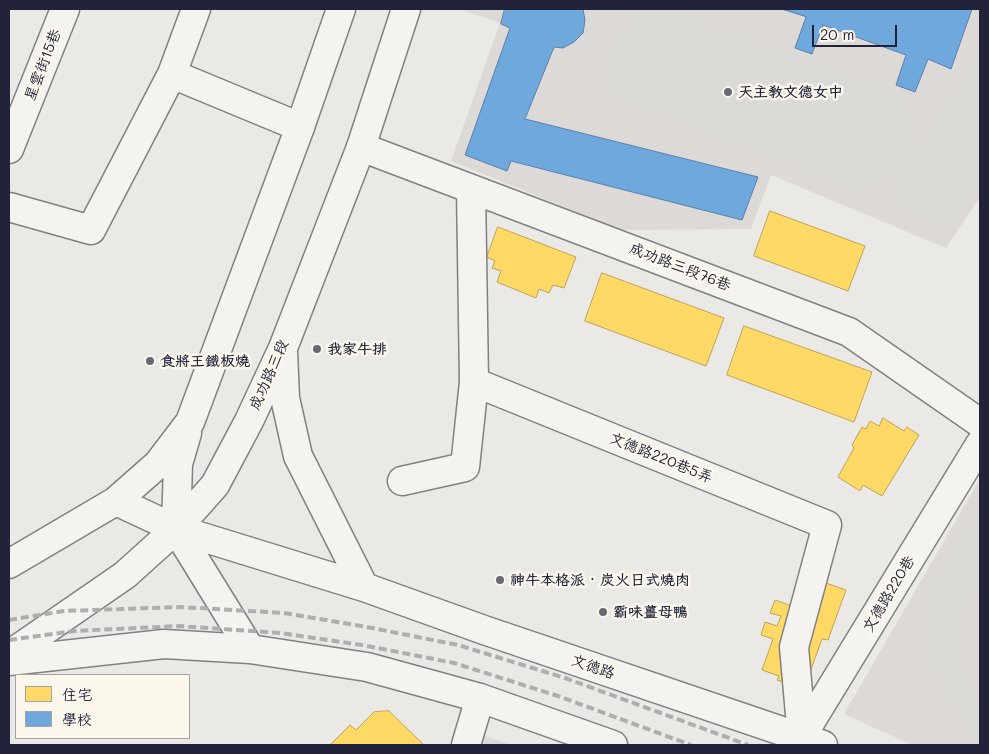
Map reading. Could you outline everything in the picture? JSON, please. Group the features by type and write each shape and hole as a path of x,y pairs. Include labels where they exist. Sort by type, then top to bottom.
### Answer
{"main road":[{"name":"星雲街15巷","path":"9,150 64,9"},
{"path":"9,207 91,230 172,74 196,9"},
{"path":"250,649 176,529 178,464 190,422 300,127 341,9"},
{"name":"成功路三段","path":"9,655 125,575 176,529 215,485 249,421 282,348 361,147 406,9"},
{"path":"172,74 300,127"},
{"name":"成功路三段76巷","path":"361,147 850,332 980,423"},
{"path":"402,481 465,467 474,382 471,189"},
{"path":"282,348 285,398 298,456 364,587"},
{"name":"文德路220巷5弄","path":"474,382 827,525 794,647 809,742"},
{"path":"9,564 116,501 158,464 190,422"},
{"name":"文德路220巷","path":"809,742 980,444"},
{"name":"文德路","path":"116,501 176,529 364,587 809,742"},
{"path":"9,661 164,644 250,649 367,667 480,698 613,745"},
{"path":"468,745 480,698"}],"shaded area":[{"name":"天主教文德女中","path":"460,9 980,9 980,197 946,248 771,175 751,229 620,230 451,161 500,23"},
{"path":"613,9 666,9 875,81 896,92 908,107 913,125 914,145 907,161 980,50 980,184 946,235 885,195 904,165 887,180 853,190 613,97 606,69 607,52 617,38 637,19"},
{"path":"980,479 980,745 912,745 844,714"},
{"path":"980,506 980,582 964,609 963,664 980,705 980,741 976,739 948,705 924,646 928,590"},
{"path":"485,736 512,745 476,745"}],"building: 住宅":[{"path":"770,211 865,246 848,291 754,256"},
{"path":"498,227 576,257 564,288 553,285 549,293 539,289 536,298 497,282 501,271 492,268 495,261 487,257"},
{"path":"602,273 724,318 706,366 585,321"},
{"path":"744,326 872,372 854,422 727,375"},
{"path":"883,418 904,431 907,427 919,435 882,496 863,485 860,491 838,477 854,448 852,445 862,427 866,429 870,421 879,426"},
{"path":"803,575 846,590 828,640 822,639 809,675 798,688 777,680 779,676 762,670 773,639 761,635 765,622 777,626 781,616 770,613 775,600 792,606"},
{"path":"389,711 424,745 330,745 350,725 356,730 374,712"}],"building: 學校":[{"path":"505,9 583,9 585,20 583,33 574,42 563,48 554,47 525,119 758,177 742,220 511,161 507,171 465,155 510,28 501,24"},
{"path":"782,9 972,9 951,69 928,59 915,92 896,85 906,55 823,25 812,54 795,48 806,17"}],"railway":[{"path":"9,620 64,611 181,607 284,613 367,627 458,645 565,678 748,745"},
{"path":"9,640 74,631 179,626 280,633 362,645 454,663 558,696 691,745"}],"place":[{"name":"天主教文德女中","path":"728,92"},
{"name":"我家牛排","path":"317,349"},
{"name":"食將王鐵板燒","path":"150,361"},
{"name":"神牛本格派‧炭火日式燒肉","path":"500,580"},
{"name":"霸味薑母鴨","path":"603,612"}]}
